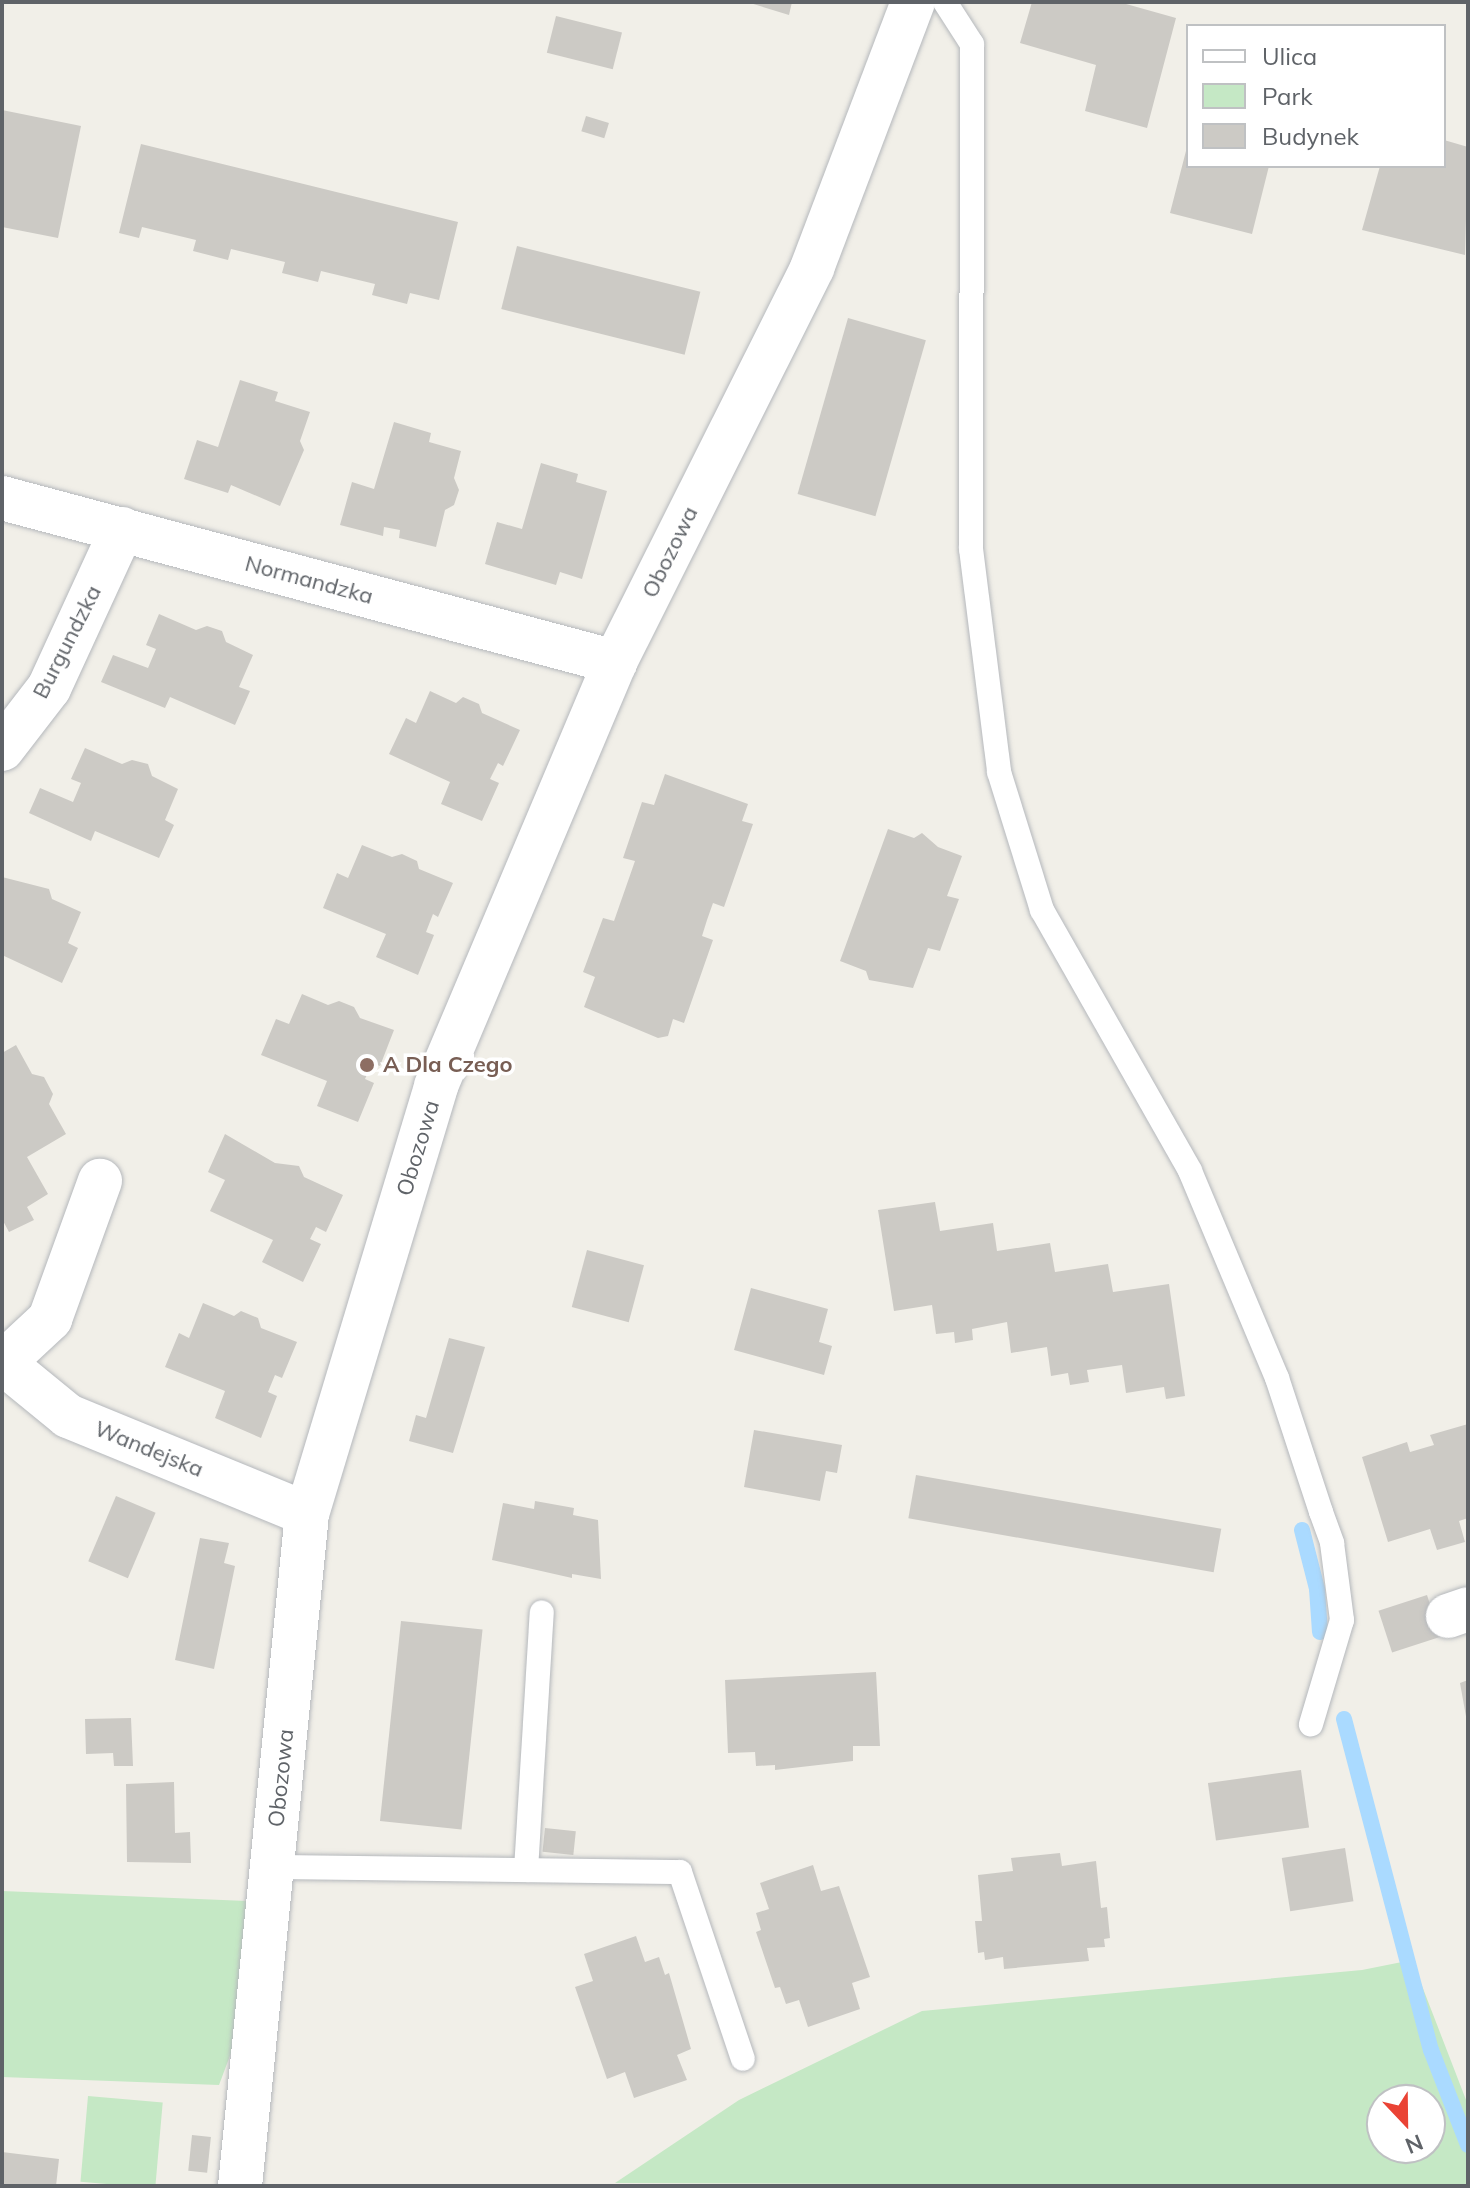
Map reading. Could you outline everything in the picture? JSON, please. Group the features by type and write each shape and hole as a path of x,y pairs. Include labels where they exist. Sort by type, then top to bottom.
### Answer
{"street":[{"name":"Obozowa","path":"240,2186 307,1514 436,1086 615,662 812,268 913,2"},
{"name":"Normandzka","path":"2,498 615,662"},
{"name":"Burgundzka","path":"2,749 49,688 122,529"},
{"name":"Wandejska","path":"100,1181 50,1319 3,1361 68,1416 307,1514"}],"lane":[{"path":"945,2 972,44 971,549 999,772 1042,910 1190,1171 1277,1378 1317,1497 1332,1543 1342,1620 1311,1724"},
{"path":"526,1870 542,1612"},
{"path":"272,1867 680,1872 743,2059"}],"green space":[{"path":"2,1891 247,1901 237,2037 219,2085 2,2077"},
{"path":"1412,1960 1468,2105 1468,2186 615,2183 739,2100 922,2011 1362,1970"},
{"path":"88,2096 163,2103 155,2186 81,2182"}],"building":[{"path":"747,2 792,2 789,15"},
{"path":"1032,2 1119,2 1176,18 1147,128 1085,111 1096,65 1020,43"},
{"path":"556,16 622,32 613,69 547,53"},
{"path":"2,110 81,126 58,238 2,227"},
{"path":"586,116 609,123 604,138 581,131"},
{"path":"1446,141 1468,147 1465,255 1362,230 1379,168 1446,168"},
{"path":"141,144 458,222 439,300 410,293 407,304 372,295 375,284 321,271 318,282 282,273 285,262 231,249 228,260 193,251 196,240 142,227 139,238 119,233"},
{"path":"1186,151 1186,168 1268,168 1252,234 1170,213"},
{"path":"517,246 700,292 685,355 501,309"},
{"path":"848,318 926,340 875,516 798,494"},
{"path":"240,380 278,392 275,401 310,412 300,441 304,450 280,506 231,485 228,493 184,479 197,440 218,447"},
{"path":"394,422 431,433 429,442 461,451 454,478 459,490 454,505 445,510 436,547 399,538 400,530 384,527 383,536 340,525 352,482 374,489"},
{"path":"541,463 578,474 576,482 607,491 582,579 560,572 556,585 485,564 497,522 522,529"},
{"path":"159,614 196,630 207,626 222,631 226,642 253,655 239,687 250,691 235,725 170,697 165,708 101,682 113,655 148,668 156,649 146,645"},
{"path":"430,691 456,703 463,697 479,704 482,713 520,730 503,766 498,763 490,779 499,783 482,821 441,804 450,782 389,754 406,718 416,723"},
{"path":"85,748 122,764 132,760 148,764 152,776 178,789 165,820 174,825 159,858 95,831 91,841 29,813 40,788 73,802 81,783 71,779"},
{"path":"665,774 748,804 742,821 753,824 724,907 713,903 707,920 702,936 713,940 684,1023 673,1019 668,1036 658,1038 584,1007 595,977 583,972 603,918 614,921 635,861 623,858 642,802 654,805"},
{"path":"888,829 914,838 922,833 938,847 962,856 947,896 959,899 940,951 928,948 913,988 869,980 866,971 840,961"},
{"path":"362,845 392,857 402,854 417,861 419,869 453,883 438,917 433,914 426,932 434,935 418,975 376,957 386,934 323,908 337,873 348,878"},
{"path":"2,877 49,889 52,899 81,912 68,943 78,948 62,983 2,955"},
{"path":"302,994 328,1005 339,1001 354,1007 360,1018 394,1030 380,1066 372,1063 365,1079 374,1083 358,1122 317,1106 327,1081 261,1055 276,1019 289,1024"},
{"path":"16,1045 32,1074 44,1077 53,1094 49,1104 66,1134 27,1157 48,1194 27,1207 34,1220 9,1232 2,1219 2,1053"},
{"path":"225,1134 275,1163 299,1166 304,1177 343,1195 326,1232 316,1227 310,1239 321,1244 303,1282 262,1262 273,1240 210,1211 225,1180 208,1172"},
{"path":"935,1202 940,1231 993,1223 997,1251 1050,1243 1055,1272 1108,1264 1113,1292 1169,1284 1185,1396 1166,1399 1164,1387 1126,1393 1122,1365 1087,1370 1089,1382 1070,1385 1068,1373 1051,1376 1047,1347 1011,1353 1007,1322 972,1329 973,1340 955,1343 954,1332 936,1334 932,1305 894,1311 878,1210"},
{"path":"587,1250 644,1265 629,1322 572,1307"},
{"path":"751,1288 828,1309 819,1342 832,1346 824,1375 734,1350"},
{"path":"203,1303 234,1316 241,1311 258,1318 261,1328 297,1342 282,1378 275,1375 268,1392 277,1396 261,1438 215,1418 225,1391 165,1367 179,1333 189,1338"},
{"path":"449,1338 485,1347 453,1453 409,1441 416,1415 426,1418"},
{"path":"1468,1424 1468,1518 1459,1521 1465,1542 1437,1550 1430,1529 1388,1542 1362,1457 1407,1442 1410,1452 1434,1445 1430,1435"},
{"path":"754,1430 842,1445 837,1473 826,1471 820,1501 744,1487"},
{"path":"916,1475 1221,1529 1214,1572 908,1518"},
{"path":"116,1496 156,1513 128,1578 88,1561"},
{"path":"535,1501 574,1508 573,1515 598,1520 601,1579 572,1574 572,1578 492,1560 503,1503 534,1509"},
{"path":"200,1538 229,1543 224,1563 235,1566 214,1669 175,1660"},
{"path":"1427,1595 1441,1637 1392,1653 1378,1611"},
{"path":"401,1621 483,1630 462,1829 380,1821"},
{"path":"876,1672 880,1746 853,1746 853,1761 775,1770 775,1765 756,1766 755,1752 728,1753 725,1680"},
{"path":"1468,1680 1468,1722 1467,1722 1460,1683"},
{"path":"131,1718 133,1766 114,1766 113,1753 86,1754 85,1719"},
{"path":"1301,1770 1309,1827 1216,1841 1208,1783"},
{"path":"174,1782 175,1833 190,1832 191,1863 127,1862 126,1784"},
{"path":"545,1828 576,1831 573,1855 542,1852"},
{"path":"1345,1848 1353,1901 1290,1911 1282,1858"},
{"path":"1060,1853 1062,1866 1096,1861 1101,1908 1107,1907 1110,1938 1104,1939 1105,1947 1087,1948 1089,1961 1004,1969 1003,1957 985,1960 984,1952 978,1953 975,1921 982,1921 978,1875 1013,1871 1011,1858"},
{"path":"813,1865 821,1891 839,1886 870,1977 852,1983 860,2009 808,2027 799,2000 786,2004 780,1987 775,1988 756,1932 761,1930 756,1913 769,1909 760,1883"},
{"path":"636,1936 645,1962 659,1957 665,1975 669,1973 691,2049 677,2055 687,2080 634,2098 625,2072 607,2079 575,1987 593,1981 584,1954"},
{"path":"192,2135 211,2137 207,2173 188,2171"},
{"path":"2,2152 59,2159 56,2186 2,2186"}],"waterway":[{"path":"1302,1530 1317,1589 1320,1632"},
{"path":"1344,1719 1431,2050 1468,2145"}],"place":[{"name":"A Dla Czego","path":"367,1065"}]}
